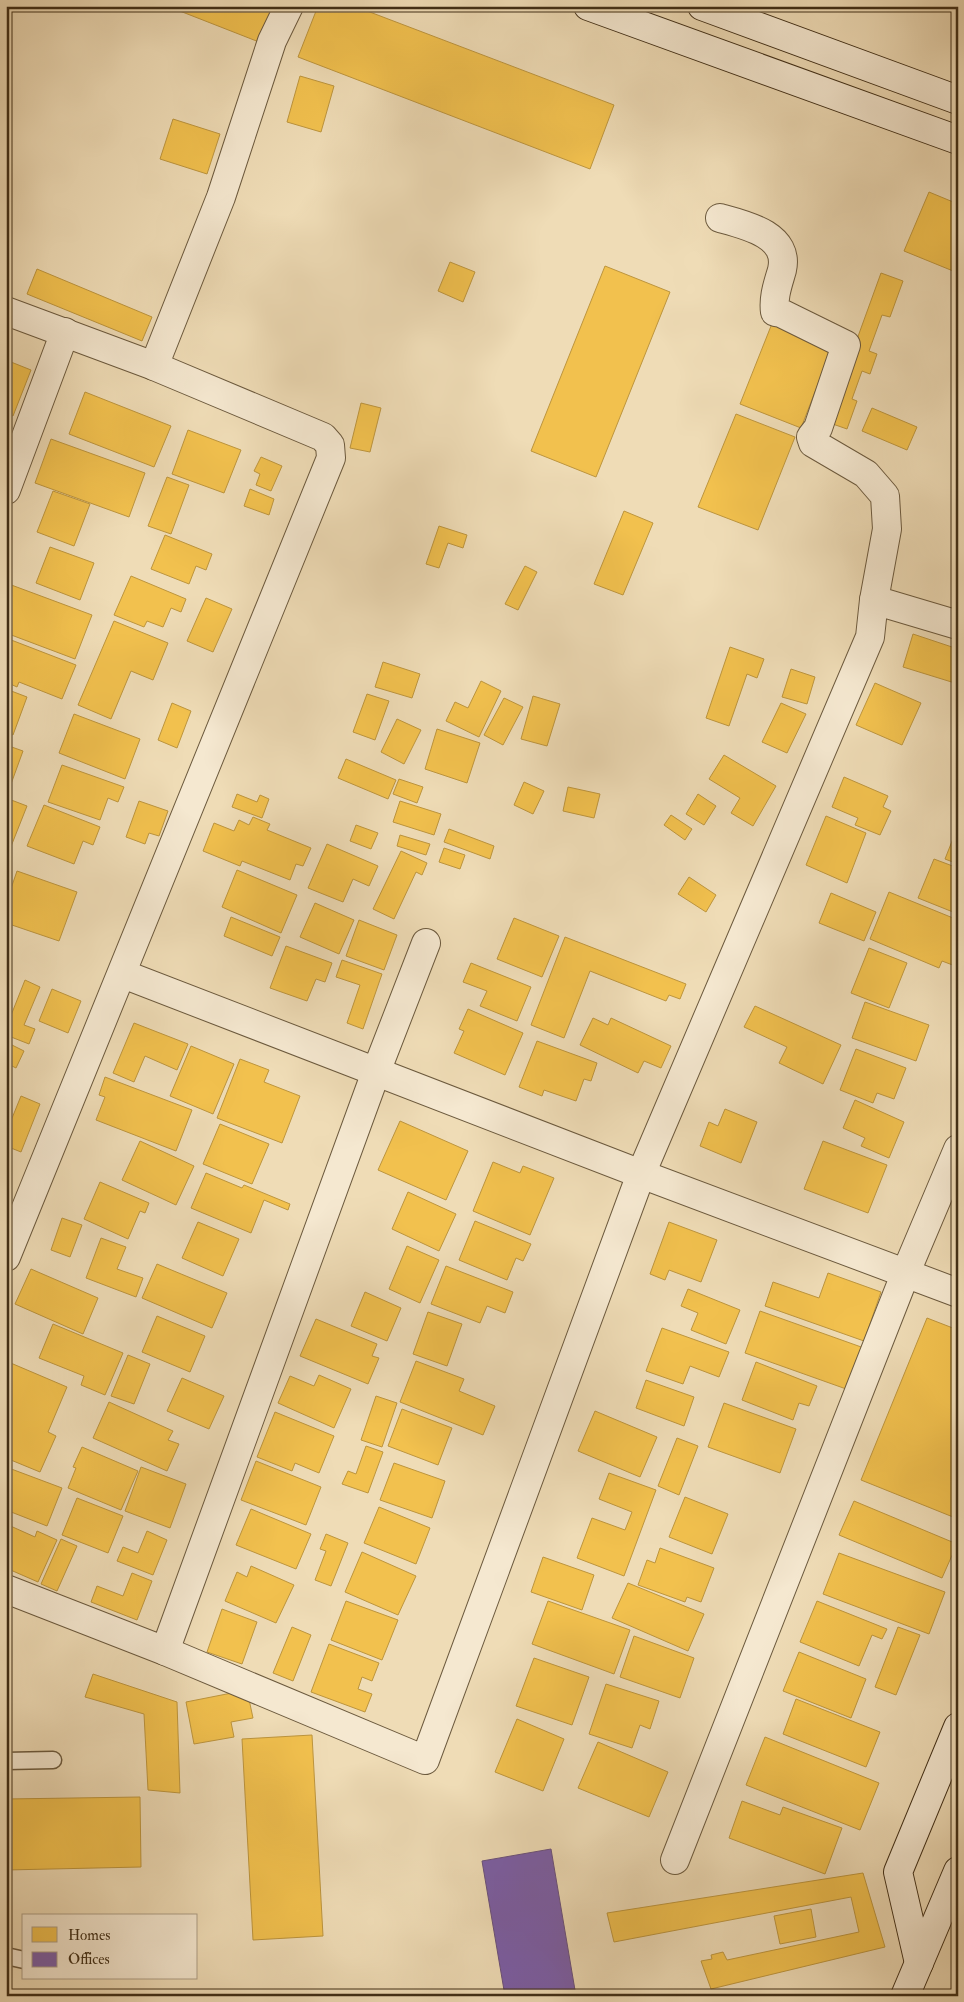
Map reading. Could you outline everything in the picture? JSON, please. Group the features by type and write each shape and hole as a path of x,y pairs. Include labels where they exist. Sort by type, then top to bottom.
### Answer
{"street":[{"path":"154,366 221,197 272,41 290,6"},
{"path":"588,6 958,140"},
{"path":"702,6 958,100"},
{"path":"6,1589 165,1651 425,1760 641,1174 870,637 874,600 887,529 885,496 866,474 813,442 811,437 818,428 846,346 781,313 775,312 774,301 782,266 781,250 771,237 743,224 720,218"},
{"path":"6,311 154,366 323,437 330,445 331,458 123,974 6,1257"},
{"path":"6,490 65,332"},
{"path":"874,600 958,625"},
{"path":"165,1651 376,1072 426,943"},
{"path":"123,974 641,1174 958,1293"},
{"path":"676,1860 906,1272 958,1149"},
{"path":"919,1962 898,1872 958,1727"},
{"path":"905,1996 958,1871"}],"lane":[{"path":"6,1761 53,1760"},
{"path":"6,1956 22,1960"}],"building: Homes":[{"path":"167,6 273,6 259,42"},
{"path":"318,6 354,6 614,105 590,169 298,57"},
{"path":"300,76 334,86 321,132 287,122"},
{"path":"173,119 220,134 207,174 160,159"},
{"path":"929,192 958,204 958,273 904,251"},
{"path":"450,262 475,272 463,302 438,291"},
{"path":"605,266 670,292 596,477 531,451"},
{"path":"37,269 152,317 142,341 27,294"},
{"path":"881,273 903,281 890,317 882,315 869,351 877,354 870,374 862,371 852,399 857,401 847,429 827,422"},
{"path":"773,321 833,345 801,428 740,404"},
{"path":"6,360 31,370 13,416 6,413"},
{"path":"85,392 171,426 154,467 69,434"},
{"path":"361,403 381,408 370,452 350,448"},
{"path":"872,408 917,427 907,450 862,431"},
{"path":"736,414 795,437 758,530 698,507"},
{"path":"188,430 241,450 224,493 172,474"},
{"path":"51,439 145,473 129,517 35,483"},
{"path":"261,457 282,466 271,491 256,485 260,474 254,471"},
{"path":"167,477 189,485 171,534 148,526"},
{"path":"250,489 274,499 269,515 244,506"},
{"path":"53,491 90,504 74,546 37,532"},
{"path":"624,511 653,523 623,595 594,584"},
{"path":"439,526 467,535 463,548 448,543 439,568 426,564"},
{"path":"165,535 212,554 206,570 196,566 189,584 151,569"},
{"path":"50,547 94,563 80,600 36,583"},
{"path":"525,566 537,572 518,610 505,604"},
{"path":"131,576 186,599 181,612 171,608 163,627 147,621 144,627 114,615"},
{"path":"6,583 92,615 75,659 6,633"},
{"path":"206,598 232,609 213,652 187,641"},
{"path":"114,621 168,643 153,680 131,671 111,719 78,705"},
{"path":"913,634 958,649 958,684 903,667"},
{"path":"6,638 76,665 62,699 19,682 17,687 6,682"},
{"path":"730,647 764,659 757,678 747,674 729,726 706,718"},
{"path":"383,662 420,674 412,698 375,687"},
{"path":"791,669 815,677 807,704 782,697"},
{"path":"481,681 501,691 479,737 446,721 455,702 468,708"},
{"path":"875,683 921,703 902,745 856,725"},
{"path":"6,689 27,697 13,735 6,732"},
{"path":"367,694 389,701 375,740 353,732"},
{"path":"533,696 560,704 547,746 521,739"},
{"path":"504,698 523,707 503,745 484,735"},
{"path":"172,703 191,711 177,748 158,740"},
{"path":"781,703 806,714 787,753 762,742"},
{"path":"74,714 140,739 125,779 59,753"},
{"path":"397,719 421,730 404,764 381,752"},
{"path":"437,729 480,743 467,783 425,769"},
{"path":"6,745 23,751 11,784 6,782"},
{"path":"724,755 776,786 753,826 731,813 740,798 709,779"},
{"path":"346,759 396,780 388,799 338,778"},
{"path":"62,765 124,787 118,802 108,798 100,820 48,802"},
{"path":"844,777 888,796 883,807 891,811 880,835 855,825 858,818 832,807"},
{"path":"399,779 423,787 417,803 393,794"},
{"path":"524,782 544,791 533,814 514,805"},
{"path":"568,787 600,794 594,818 563,811"},
{"path":"237,794 257,802 260,795 269,799 262,818 232,807"},
{"path":"698,794 716,806 704,825 686,814"},
{"path":"6,798 27,806 8,854 6,854"},
{"path":"139,801 168,811 159,836 149,833 145,844 126,837"},
{"path":"400,801 441,814 434,835 393,822"},
{"path":"44,805 100,827 93,845 83,841 74,864 27,846"},
{"path":"671,815 692,829 685,840 664,825"},
{"path":"826,816 866,833 847,883 806,865"},
{"path":"253,817 270,824 267,830 311,848 303,866 296,864 290,880 242,861 240,866 203,851 214,823 234,831 239,820 249,825"},
{"path":"356,825 378,833 371,849 350,841"},
{"path":"958,826 958,864 945,859"},
{"path":"449,829 494,846 490,859 444,842"},
{"path":"400,835 430,844 426,855 397,846"},
{"path":"327,844 378,866 369,886 353,879 343,902 308,888"},
{"path":"444,848 465,855 460,869 439,862"},
{"path":"401,851 427,863 422,875 416,872 394,919 373,909"},
{"path":"934,859 958,868 958,914 918,898"},
{"path":"237,870 297,895 281,933 222,907"},
{"path":"17,871 77,892 59,941 6,923 6,903"},
{"path":"689,877 716,895 706,912 678,894"},
{"path":"889,892 958,920 958,967 942,961 939,968 870,939"},
{"path":"831,893 876,912 864,941 819,923"},
{"path":"315,903 354,920 339,954 300,937"},
{"path":"231,917 280,937 272,956 224,936"},
{"path":"514,918 559,936 542,977 497,959"},
{"path":"359,920 397,935 384,970 346,956"},
{"path":"565,937 686,984 680,999 669,995 666,1001 590,971 564,1038 531,1025"},
{"path":"286,946 332,963 325,982 316,979 307,1001 270,988"},
{"path":"869,948 907,963 889,1008 851,993"},
{"path":"342,960 382,974 363,1029 347,1023 360,985 336,977"},
{"path":"471,963 531,987 517,1021 480,1006 487,991 463,982"},
{"path":"25,980 40,987 24,1025 35,1029 29,1044 6,1035 6,1028"},
{"path":"52,989 81,1001 68,1033 39,1021"},
{"path":"865,1002 929,1025 916,1061 852,1038"},
{"path":"755,1006 841,1045 823,1084 779,1063 787,1047 744,1027"},
{"path":"468,1009 523,1033 505,1075 454,1053 464,1031 459,1029"},
{"path":"593,1018 608,1025 611,1018 671,1046 661,1068 644,1061 638,1073 580,1045"},
{"path":"134,1023 188,1044 177,1070 145,1056 134,1082 113,1073"},
{"path":"537,1041 597,1063 591,1081 584,1079 576,1101 544,1090 542,1096 519,1087"},
{"path":"6,1042 24,1051 16,1068 12,1066 6,1077"},
{"path":"191,1046 234,1064 213,1114 170,1096"},
{"path":"856,1049 906,1068 894,1099 877,1093 873,1103 840,1090"},
{"path":"240,1059 269,1070 264,1082 300,1096 282,1143 217,1118"},
{"path":"105,1077 192,1110 176,1151 96,1120 105,1097 99,1095"},
{"path":"21,1096 40,1104 21,1152 6,1146 6,1133"},
{"path":"855,1100 904,1122 889,1158 861,1146 865,1138 843,1128"},
{"path":"725,1109 757,1122 741,1163 700,1146 709,1122 718,1126"},
{"path":"400,1121 468,1151 446,1200 378,1170"},
{"path":"220,1124 269,1144 252,1184 203,1164"},
{"path":"140,1141 194,1166 176,1205 122,1180"},
{"path":"823,1141 887,1165 868,1213 804,1189"},
{"path":"493,1162 520,1173 523,1166 554,1178 530,1235 473,1211"},
{"path":"206,1173 242,1188 244,1185 290,1204 288,1210 264,1200 251,1233 191,1208"},
{"path":"100,1182 149,1203 145,1213 140,1211 128,1239 84,1219"},
{"path":"408,1192 456,1214 439,1251 392,1229"},
{"path":"62,1218 82,1225 70,1257 51,1250"},
{"path":"475,1221 531,1244 523,1261 516,1258 507,1280 459,1260"},
{"path":"198,1222 239,1239 223,1276 182,1258"},
{"path":"669,1222 717,1240 701,1282 669,1270 665,1280 650,1274"},
{"path":"101,1238 126,1247 117,1269 143,1278 136,1297 86,1278"},
{"path":"407,1246 439,1260 420,1303 389,1289"},
{"path":"157,1264 227,1293 212,1328 142,1298"},
{"path":"446,1266 513,1292 505,1313 487,1306 480,1323 431,1304"},
{"path":"31,1269 98,1298 83,1334 15,1304"},
{"path":"828,1273 881,1292 864,1341 765,1306 773,1282 819,1298"},
{"path":"688,1289 740,1310 726,1344 691,1330 698,1313 681,1306"},
{"path":"365,1292 401,1308 387,1341 351,1326"},
{"path":"760,1311 864,1348 849,1390 745,1353"},
{"path":"428,1312 462,1324 447,1366 413,1354"},
{"path":"157,1316 205,1336 190,1372 142,1352"},
{"path":"927,1318 958,1330 958,1519 861,1480"},
{"path":"316,1319 377,1344 372,1356 379,1358 368,1384 300,1356"},
{"path":"53,1324 123,1353 105,1395 81,1385 84,1376 39,1358"},
{"path":"662,1328 729,1352 719,1377 690,1366 683,1384 646,1371"},
{"path":"128,1355 150,1364 134,1404 111,1396"},
{"path":"6,1361 67,1387 48,1432 56,1436 40,1472 6,1458"},
{"path":"416,1361 464,1379 459,1391 495,1406 483,1435 400,1402"},
{"path":"756,1362 817,1386 809,1406 799,1403 793,1420 742,1400"},
{"path":"319,1375 351,1389 334,1428 278,1403 290,1376 314,1386"},
{"path":"182,1378 224,1396 209,1429 167,1411"},
{"path":"646,1380 694,1397 684,1426 636,1408"},
{"path":"376,1396 397,1403 382,1447 361,1440"},
{"path":"109,1402 173,1431 168,1440 179,1444 167,1471 93,1438"},
{"path":"724,1403 796,1429 780,1473 708,1447"},
{"path":"402,1409 452,1428 438,1465 388,1446"},
{"path":"595,1411 657,1437 640,1477 578,1451"},
{"path":"275,1412 334,1436 319,1473 295,1463 292,1471 257,1457"},
{"path":"677,1438 698,1446 679,1495 658,1486"},
{"path":"366,1446 383,1452 368,1493 342,1484 348,1471 356,1474"},
{"path":"82,1447 138,1471 121,1510 68,1488 76,1468 73,1467"},
{"path":"256,1461 321,1487 306,1525 241,1500"},
{"path":"394,1463 445,1481 432,1518 380,1500"},
{"path":"6,1467 62,1488 47,1526 6,1510"},
{"path":"141,1467 186,1484 170,1528 125,1511"},
{"path":"609,1473 656,1490 624,1576 577,1558 592,1518 625,1530 632,1512 599,1499"},
{"path":"685,1497 728,1514 712,1554 669,1537"},
{"path":"77,1498 123,1516 108,1553 62,1535"},
{"path":"854,1501 957,1544 942,1578 839,1535"},
{"path":"379,1507 430,1528 416,1564 364,1543"},
{"path":"251,1509 311,1534 296,1569 236,1545"},
{"path":"6,1524 35,1537 37,1531 57,1540 38,1582 6,1568"},
{"path":"147,1531 167,1540 153,1575 117,1561 123,1547 138,1553"},
{"path":"326,1534 348,1543 331,1586 315,1580 326,1551 320,1549"},
{"path":"61,1539 77,1546 57,1591 41,1584"},
{"path":"660,1548 714,1568 701,1602 687,1597 685,1602 638,1585 647,1560 655,1563"},
{"path":"362,1552 416,1576 398,1615 345,1592"},
{"path":"839,1553 945,1592 929,1634 823,1594"},
{"path":"543,1557 594,1575 582,1610 531,1592"},
{"path":"251,1566 294,1585 276,1623 225,1601 237,1572 247,1577"},
{"path":"132,1573 152,1581 137,1620 91,1602 97,1586 123,1596"},
{"path":"628,1583 704,1614 688,1651 612,1618"},
{"path":"346,1601 398,1620 382,1660 331,1640"},
{"path":"548,1601 630,1630 614,1674 532,1644"},
{"path":"817,1601 887,1629 882,1639 872,1635 859,1666 800,1642"},
{"path":"222,1609 257,1622 242,1664 207,1652"},
{"path":"292,1627 311,1635 293,1681 273,1673"},
{"path":"898,1627 920,1635 896,1695 875,1687"},
{"path":"634,1636 694,1658 680,1698 620,1677"},
{"path":"329,1644 379,1663 372,1681 362,1677 358,1689 372,1694 365,1712 311,1692"},
{"path":"799,1652 866,1679 851,1718 783,1691"},
{"path":"534,1658 589,1677 572,1725 516,1706"},
{"path":"93,1674 177,1702 180,1793 148,1790 144,1714 85,1697"},
{"path":"606,1684 659,1701 650,1729 640,1725 632,1748 589,1734"},
{"path":"247,1690 253,1718 231,1722 234,1737 194,1744 186,1702"},
{"path":"796,1699 880,1732 866,1767 783,1734"},
{"path":"517,1719 564,1739 543,1791 495,1772"},
{"path":"312,1735 323,1936 253,1940 242,1739"},
{"path":"765,1737 879,1783 860,1830 746,1785"},
{"path":"598,1742 668,1772 649,1817 578,1788"},
{"path":"140,1797 141,1867 6,1870 6,1799"},
{"path":"742,1801 780,1815 783,1807 842,1828 825,1874 729,1838"},
{"path":"863,1873 885,1947 711,1989 701,1961 712,1959 711,1955 723,1952 727,1960 859,1932 851,1897 614,1942 607,1913"},
{"path":"811,1909 816,1937 780,1944 774,1916"}],"building: Offices":[{"path":"551,1849 576,1996 505,1996 482,1861"}]}
